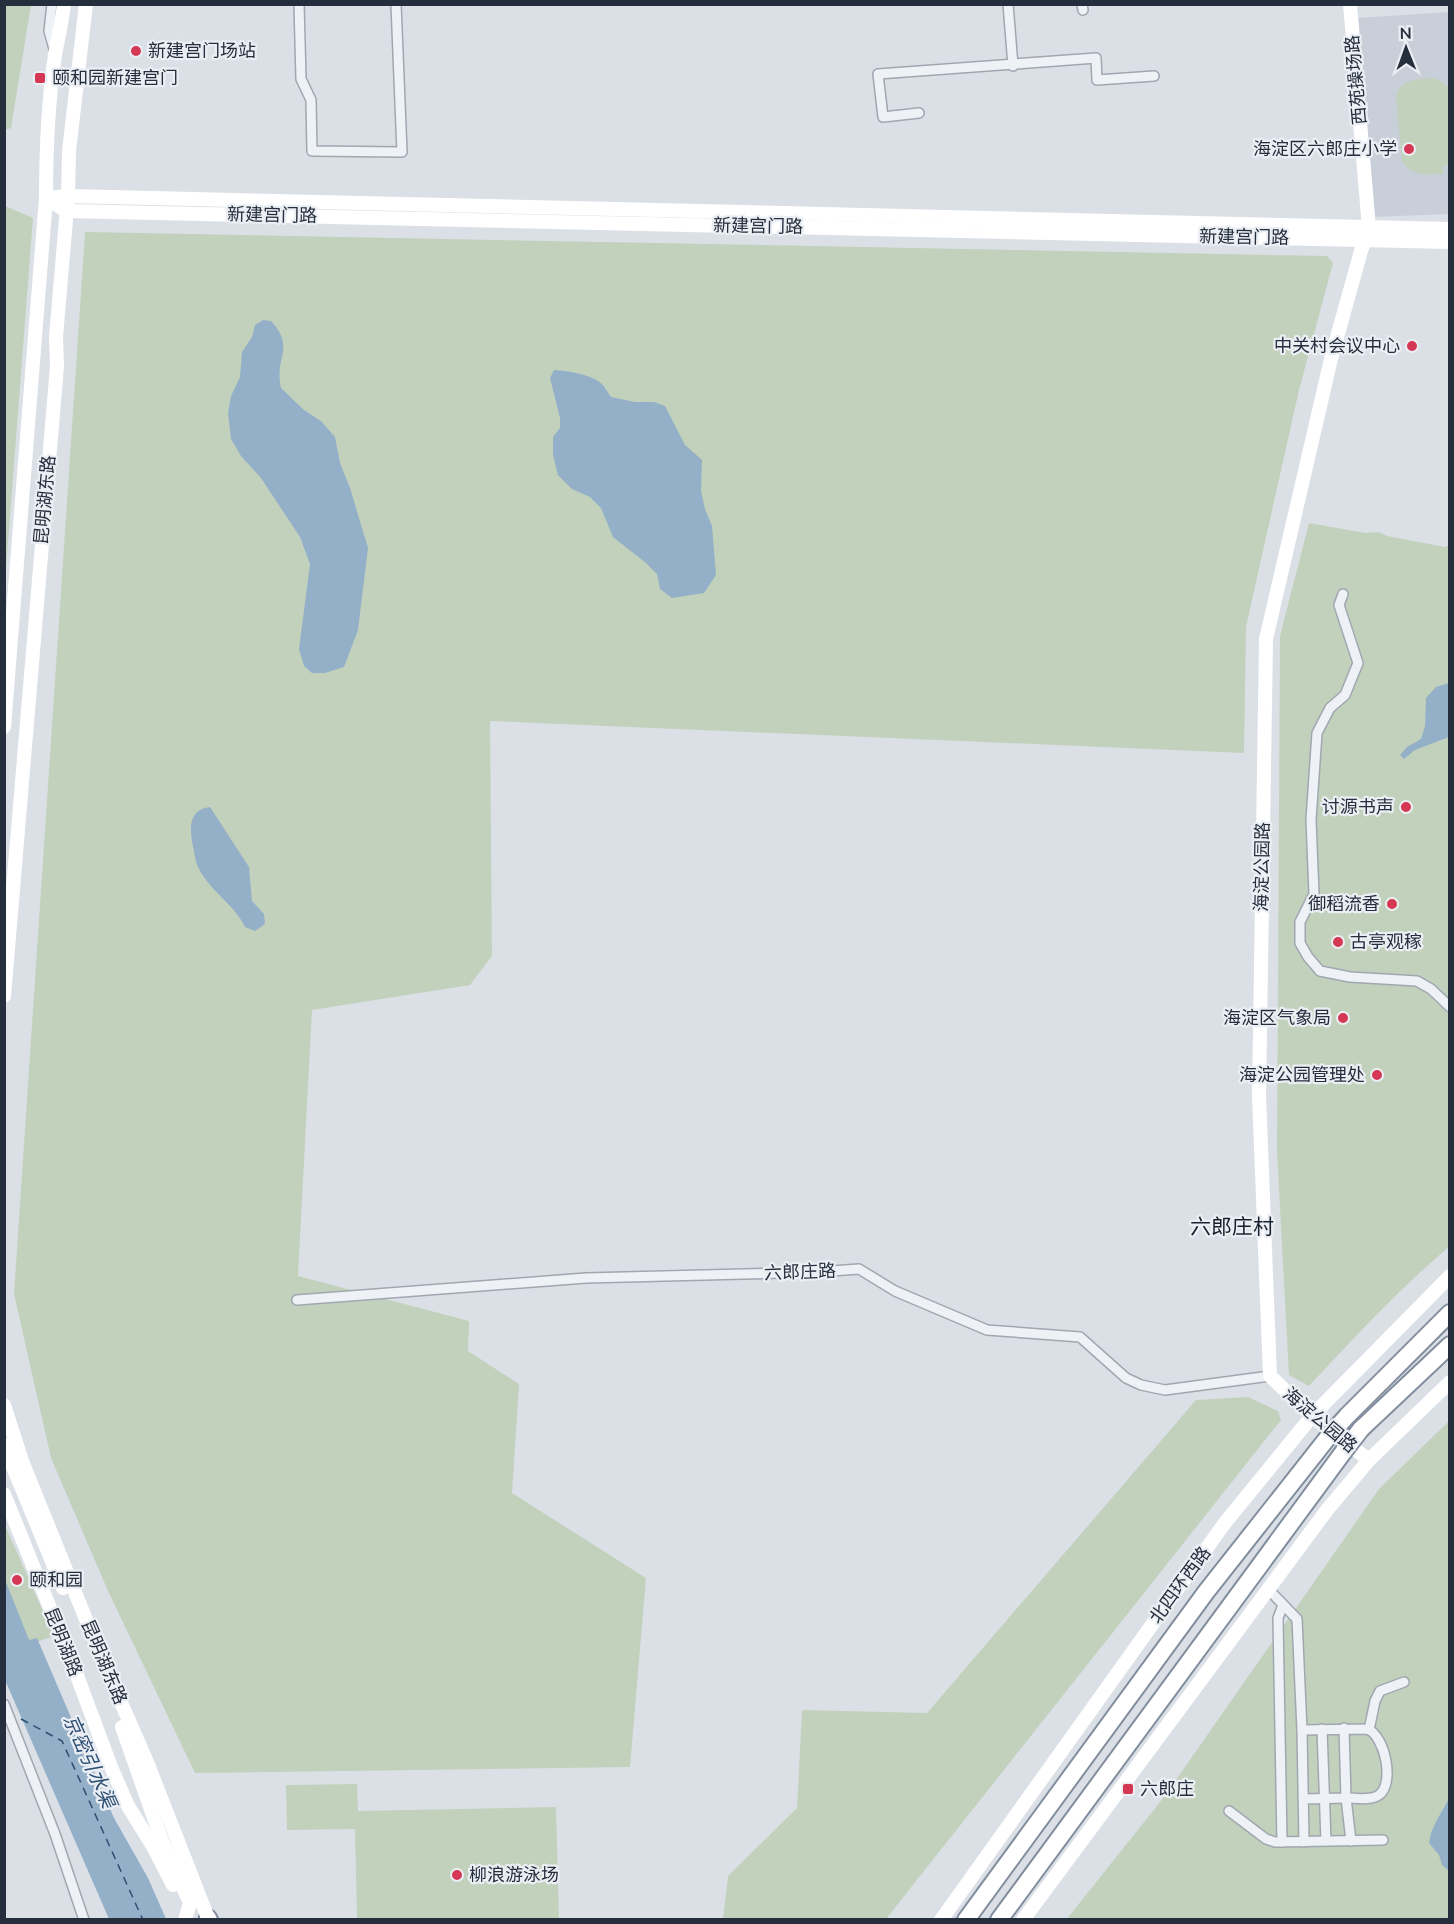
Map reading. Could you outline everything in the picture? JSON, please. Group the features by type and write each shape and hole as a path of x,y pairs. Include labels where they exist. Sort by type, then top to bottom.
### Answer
{"highway":[{"name":"北四环西路","path":"966,1920 1206,1592 1329,1436 1449,1313"},
{"path":"999,1920 1361,1428 1449,1345"}],"street":[{"path":"52,4 49,31 55,54"},
{"name":"昆明湖东路","path":"4,727 46,198 46,149 55,54 64,4"},
{"name":"昆明湖东路","path":"4,996 57,366 56,337 68,196 69,151 86,4"},
{"path":"299,4 301,79 311,100 312,151 402,152 396,4"},
{"path":"1008,4 1013,66"},
{"name":"西苑操场路","path":"1343,4 1365,232"},
{"name":"西苑操场路","path":"1350,4 1365,232"},
{"path":"919,113 883,117 878,75 1096,58 1098,80 1154,76"},
{"name":"新建宫门路","path":"46,198 68,196 1365,232 1449,242"},
{"path":"46,198 66,211"},
{"name":"新建宫门路","path":"66,211 1365,232 1449,229"},
{"name":"海淀公园路","path":"1365,232 1331,359 1266,639 1259,1096 1270,1376 1311,1416 1369,1460"},
{"path":"1343,594 1339,605 1358,663 1345,695 1330,708 1317,733 1311,820 1314,894 1300,922 1300,943 1320,971 1350,977 1417,981 1431,989 1449,1008"},
{"name":"六郎庄路","path":"297,1300 586,1278 859,1269 895,1292 987,1330 1080,1337 1126,1378 1141,1385 1165,1390 1270,1376"},
{"name":"北四环西路","path":"941,1920 1224,1524 1311,1416 1449,1276"},
{"path":"1023,1920 1327,1510 1369,1460 1449,1382"},
{"name":"昆明湖东路","path":"4,1405 22,1461 102,1659 147,1762 208,1919"},
{"name":"昆明湖东路","path":"4,1445 125,1735 161,1838 188,1897 190,1903 186,1919"},
{"name":"昆明湖路","path":"4,1494 73,1665 111,1767 128,1806 164,1867 186,1919"},
{"path":"1268,1589 1297,1619 1304,1842"},
{"path":"1282,1842 1278,1618 1283,1605"},
{"path":"1369,1730 1375,1701 1380,1691 1404,1682"},
{"path":"4,1704 55,1834 84,1920"},
{"path":"1302,1730 1344,1728 1375,1732 1383,1748 1386,1775 1384,1789 1375,1798 1303,1799"},
{"path":"1344,1728 1346,1798 1351,1841"},
{"path":"1322,1729 1326,1841"},
{"path":"1229,1810 1266,1839 1282,1842 1383,1840"}],"shaded area":[{"name":"海淀区六郎庄小学","path":"1449,12 1449,214 1373,217 1356,18"}],"green space":[{"path":"4,5 31,5 11,128 5,130"},
{"path":"1435,78 1449,87 1449,165 1443,166 1443,174 1420,174 1410,170 1402,161 1396,96 1398,90 1406,83 1417,79"},
{"path":"5,206 33,218 5,582"},
{"path":"85,232 1327,256 1333,263 1299,390 1246,627 1244,753 490,721 492,956 470,985 312,1010 298,1276 469,1321 468,1351 519,1384 512,1493 646,1578 630,1767 195,1773 108,1591 51,1458 14,1294"},
{"path":"1309,523 1365,533 1379,532 1387,536 1445,547 1449,545 1450,1246 1395,1297 1309,1386 1289,1375 1277,1152 1280,636"},
{"path":"1248,1397 1278,1411 1281,1420 886,1919 723,1919 728,1876 797,1808 802,1710 927,1713 1196,1400"},
{"path":"1449,1421 1449,1919 1066,1920 1164,1797 1379,1489"},
{"name":"颐和园","path":"4,1523 54,1636 5,1653 4,1653"},
{"name":"柳浪游泳场","path":"357,1784 358,1811 556,1807 559,1919 357,1919 355,1829 287,1830 286,1785"}],"water":[{"path":"263,320 271,321 282,338 281,388 304,410 321,421 335,437 340,463 368,548 358,630 344,667 325,673 312,673 304,666 299,649 310,564 300,537 261,478 241,456 231,439 228,413 231,396 240,377 242,352 252,337 255,325"},
{"path":"554,370 586,375 602,384 611,397 635,402 654,402 665,406 685,445 702,460 701,491 712,526 716,575 704,593 672,598 660,589 657,574 613,537 601,508 590,497 572,489 558,475 553,455 553,437 560,428 560,418 550,378"},
{"path":"1449,683 1449,737 1415,750 1404,759 1400,755 1407,747 1421,739 1425,726 1426,698 1436,687"},
{"path":"210,807 249,867 252,901 264,914 265,924 255,931 245,927 235,911 209,884 197,865 191,837 193,817 202,809"},
{"path":"4,1577 29,1640 37,1638 114,1818 148,1878 166,1919 109,1919 5,1680"},
{"path":"1449,1798 1449,1871 1442,1865 1439,1855 1429,1843 1434,1825"}],"ferry route":[{"path":"21,1719 62,1741 143,1920"}],"place":[{"name":"新建宫门场站","path":"136,51"},
{"name":"颐和园新建宫门","path":"40,78"},
{"name":"海淀区六郎庄小学","path":"1409,149"},
{"name":"中关村会议中心","path":"1412,346"},
{"name":"讨源书声","path":"1406,807"},
{"name":"御稻流香","path":"1392,904"},
{"name":"古亭观稼","path":"1338,942"},
{"name":"海淀区气象局","path":"1343,1018"},
{"name":"海淀公园管理处","path":"1377,1075"},
{"name":"颐和园","path":"17,1580"},
{"name":"六郎庄","path":"1128,1789"},
{"name":"柳浪游泳场","path":"457,1875"}],"district":[{"name":"六郎庄村","path":"1232,1227"}],"water label":[{"name":"京密引水渠","path":"90,1761"}]}
